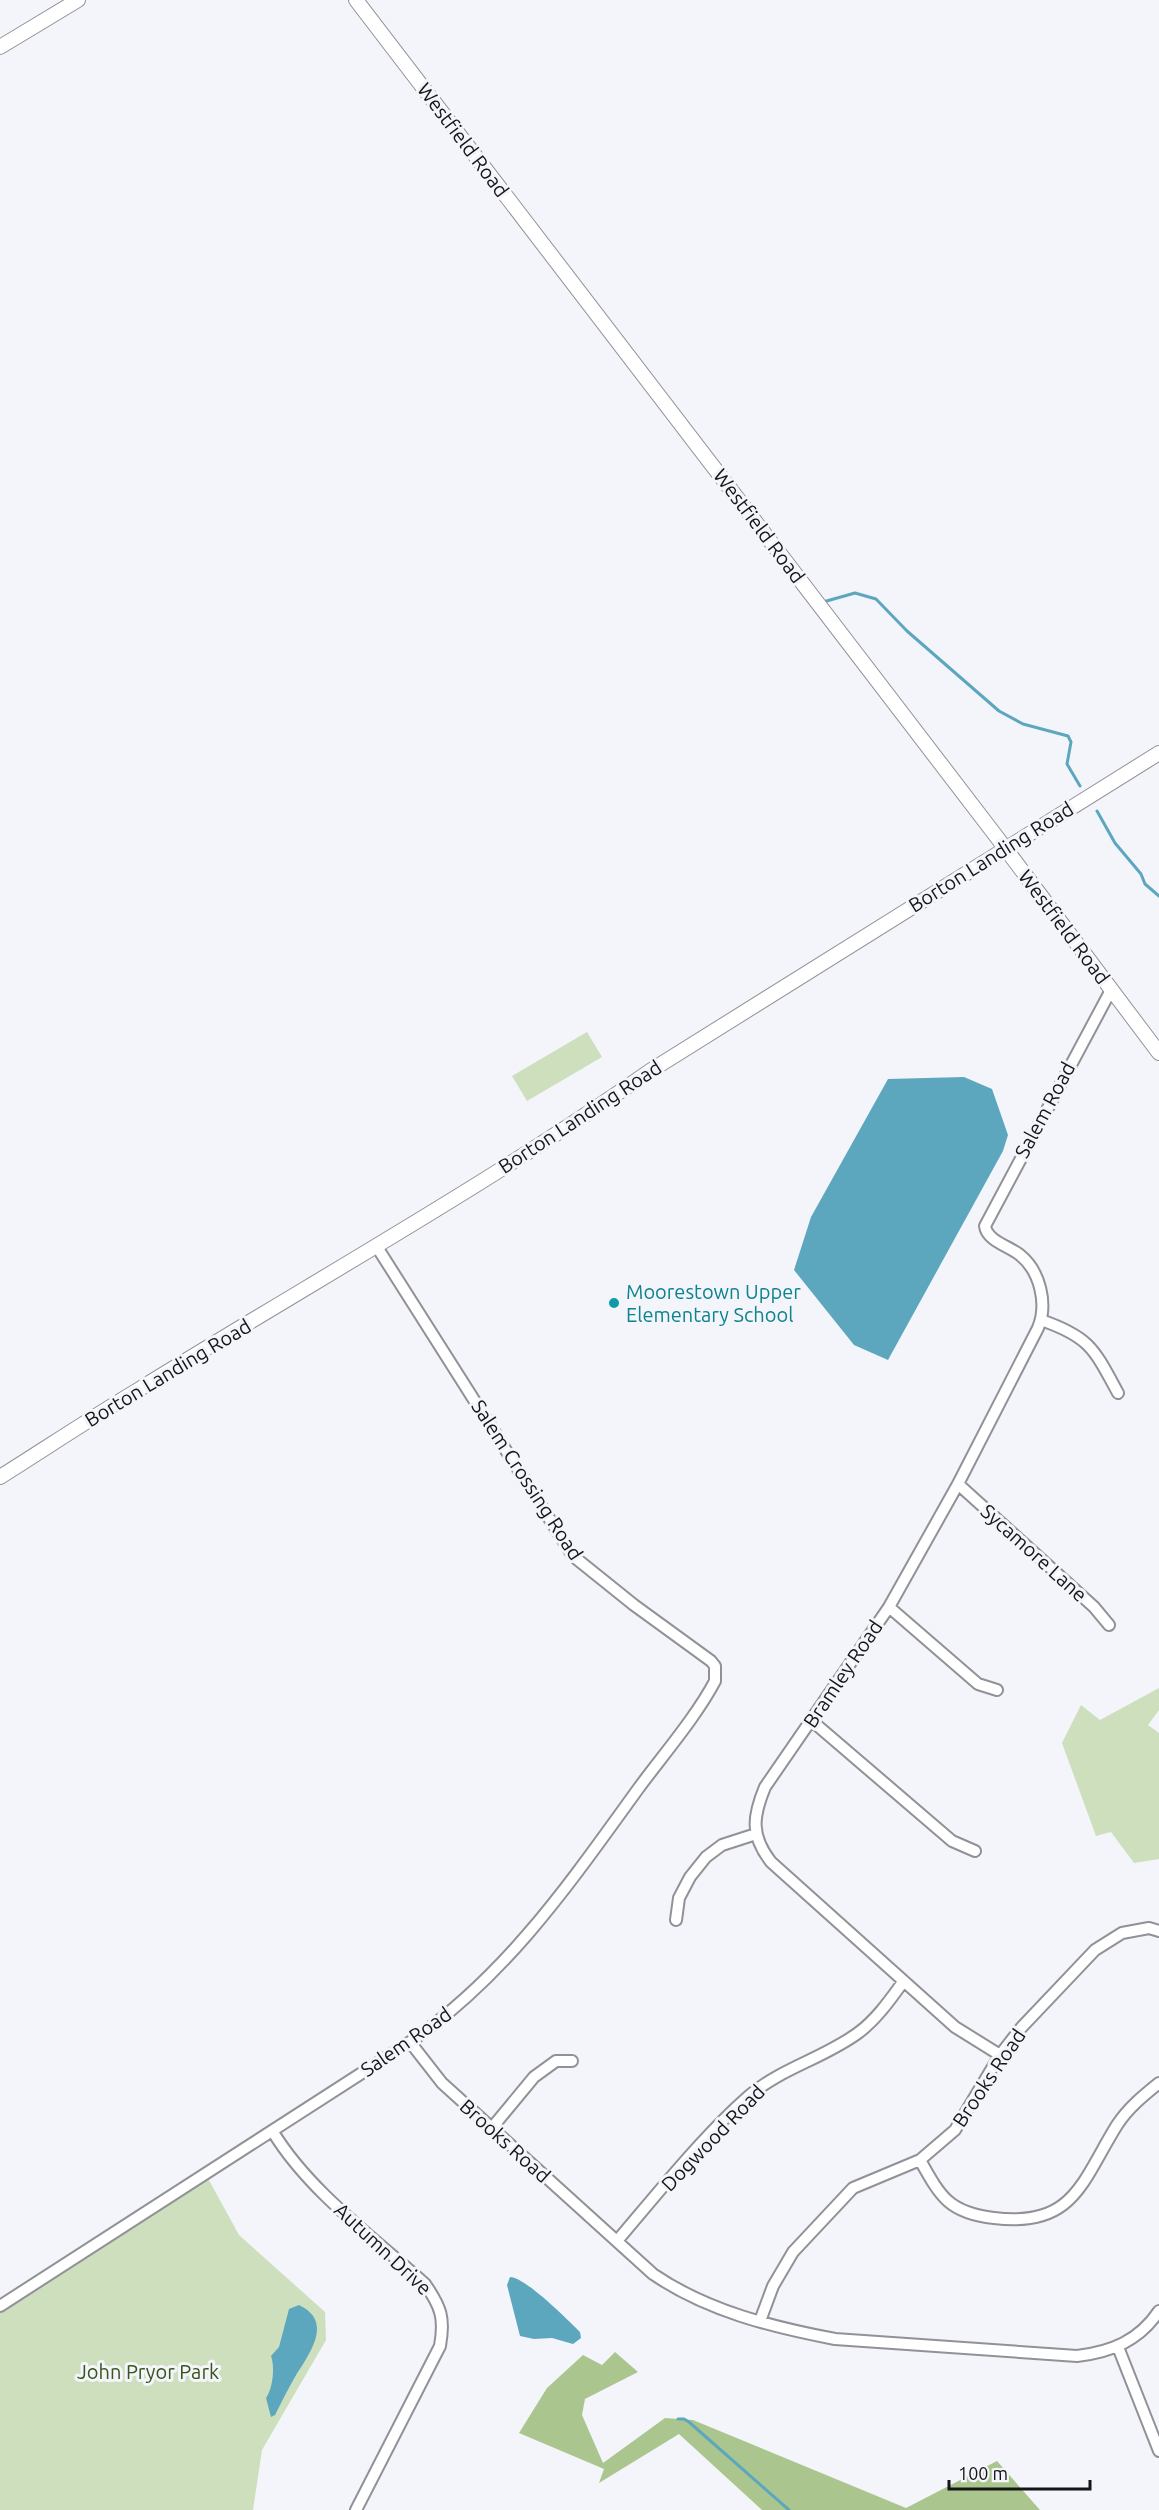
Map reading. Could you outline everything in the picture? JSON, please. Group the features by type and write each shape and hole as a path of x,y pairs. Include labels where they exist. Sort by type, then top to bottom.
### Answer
{"street":[{"path":"0,47 78,0"},
{"name":"Westfield Road","path":"356,0 1005,847 1159,1053"},
{"name":"Borton Landing Road","path":"0,1477 138,1390 377,1247 589,1113 650,1071 1005,847 1159,753"},
{"name":"Salem Road","path":"987,1232 987,1221 1111,990"},
{"name":"Bramley Road","path":"756,1834 755,1810 765,1787 889,1607 958,1484 1041,1320 1041,1294 1032,1269 1021,1255 987,1232"},
{"name":"Salem Crossing Road","path":"377,1247 573,1556 593,1574 711,1661 715,1666 716,1675"},
{"path":"1041,1320 1073,1333 1089,1345 1118,1393"},
{"name":"Sycamore Lane","path":"958,1484 1094,1607 1109,1625"},
{"path":"889,1607 978,1684 997,1690"},
{"name":"Salem Road","path":"0,2306 410,2042 468,1996 526,1939 712,1688 716,1675"},
{"path":"812,1721 952,1841 975,1851"},
{"path":"676,1920 679,1898 690,1877 706,1857 722,1845 756,1834 763,1852 771,1862 903,1982 955,2027 1000,2055"},
{"name":"Brooks Road","path":"760,2321 773,2286 793,2252 853,2188 920,2160 955,2130 1000,2055 1021,2028 1095,1950 1122,1933 1140,1929 1159,1931"},
{"name":"Dogwood Road","path":"617,2241 711,2135 750,2096 775,2076 858,2033 887,2004 903,1982"},
{"name":"Brooks Road","path":"410,2042 442,2083 653,2274 675,2289 725,2311 835,2339 1077,2356 1102,2353 1118,2347 1136,2336 1159,2311"},
{"path":"491,2129 534,2077 556,2061 572,2061"},
{"path":"920,2160 932,2182 947,2202 960,2211 975,2216 1008,2220 1042,2217 1057,2210 1075,2194 1119,2123 1137,2100 1159,2083"},
{"name":"Autumn Drive","path":"273,2132 314,2185 425,2284 438,2302 444,2324 440,2346 356,2510"},
{"path":"1118,2347 1159,2451"}],"green space":[{"path":"587,1032 602,1057 527,1101 512,1076"},
{"path":"1159,1688 1159,1710 1148,1725 1159,1733 1159,1859 1134,1863 1111,1832 1096,1836 1062,1743 1081,1705 1100,1720"},
{"name":"John Pryor Park","path":"205,2173 239,2235 325,2312 326,2340 262,2450 253,2510 0,2510 0,2302"},
{"path":"615,2352 638,2372 585,2399 582,2415 603,2463 665,2418 693,2420 906,2508 997,2461 1040,2510 762,2510 679,2434 599,2483 604,2469 519,2433 547,2388 583,2355 602,2365"}],"water":[{"path":"964,1077 992,1089 1008,1135 1003,1151 888,1360 854,1345 794,1270 811,1217 888,1079"},
{"path":"510,2277 526,2284 546,2300 580,2332 581,2338 573,2344 552,2338 534,2339 520,2336 507,2285"},
{"path":"299,2305 310,2312 315,2320 317,2329 315,2339 275,2415 271,2417 266,2398 273,2377 271,2356 279,2347 289,2309"}],"waterway":[{"path":"823,602 855,593 876,599 907,631 999,711 1023,724 1068,736 1071,742 1067,764 1080,786"},
{"path":"1097,811 1115,843 1141,874 1145,884 1159,896"},
{"path":"678,2419 689,2422 789,2510"}],"place":[{"name":"Moorestown Upper Elementary School","path":"614,1303"}]}
